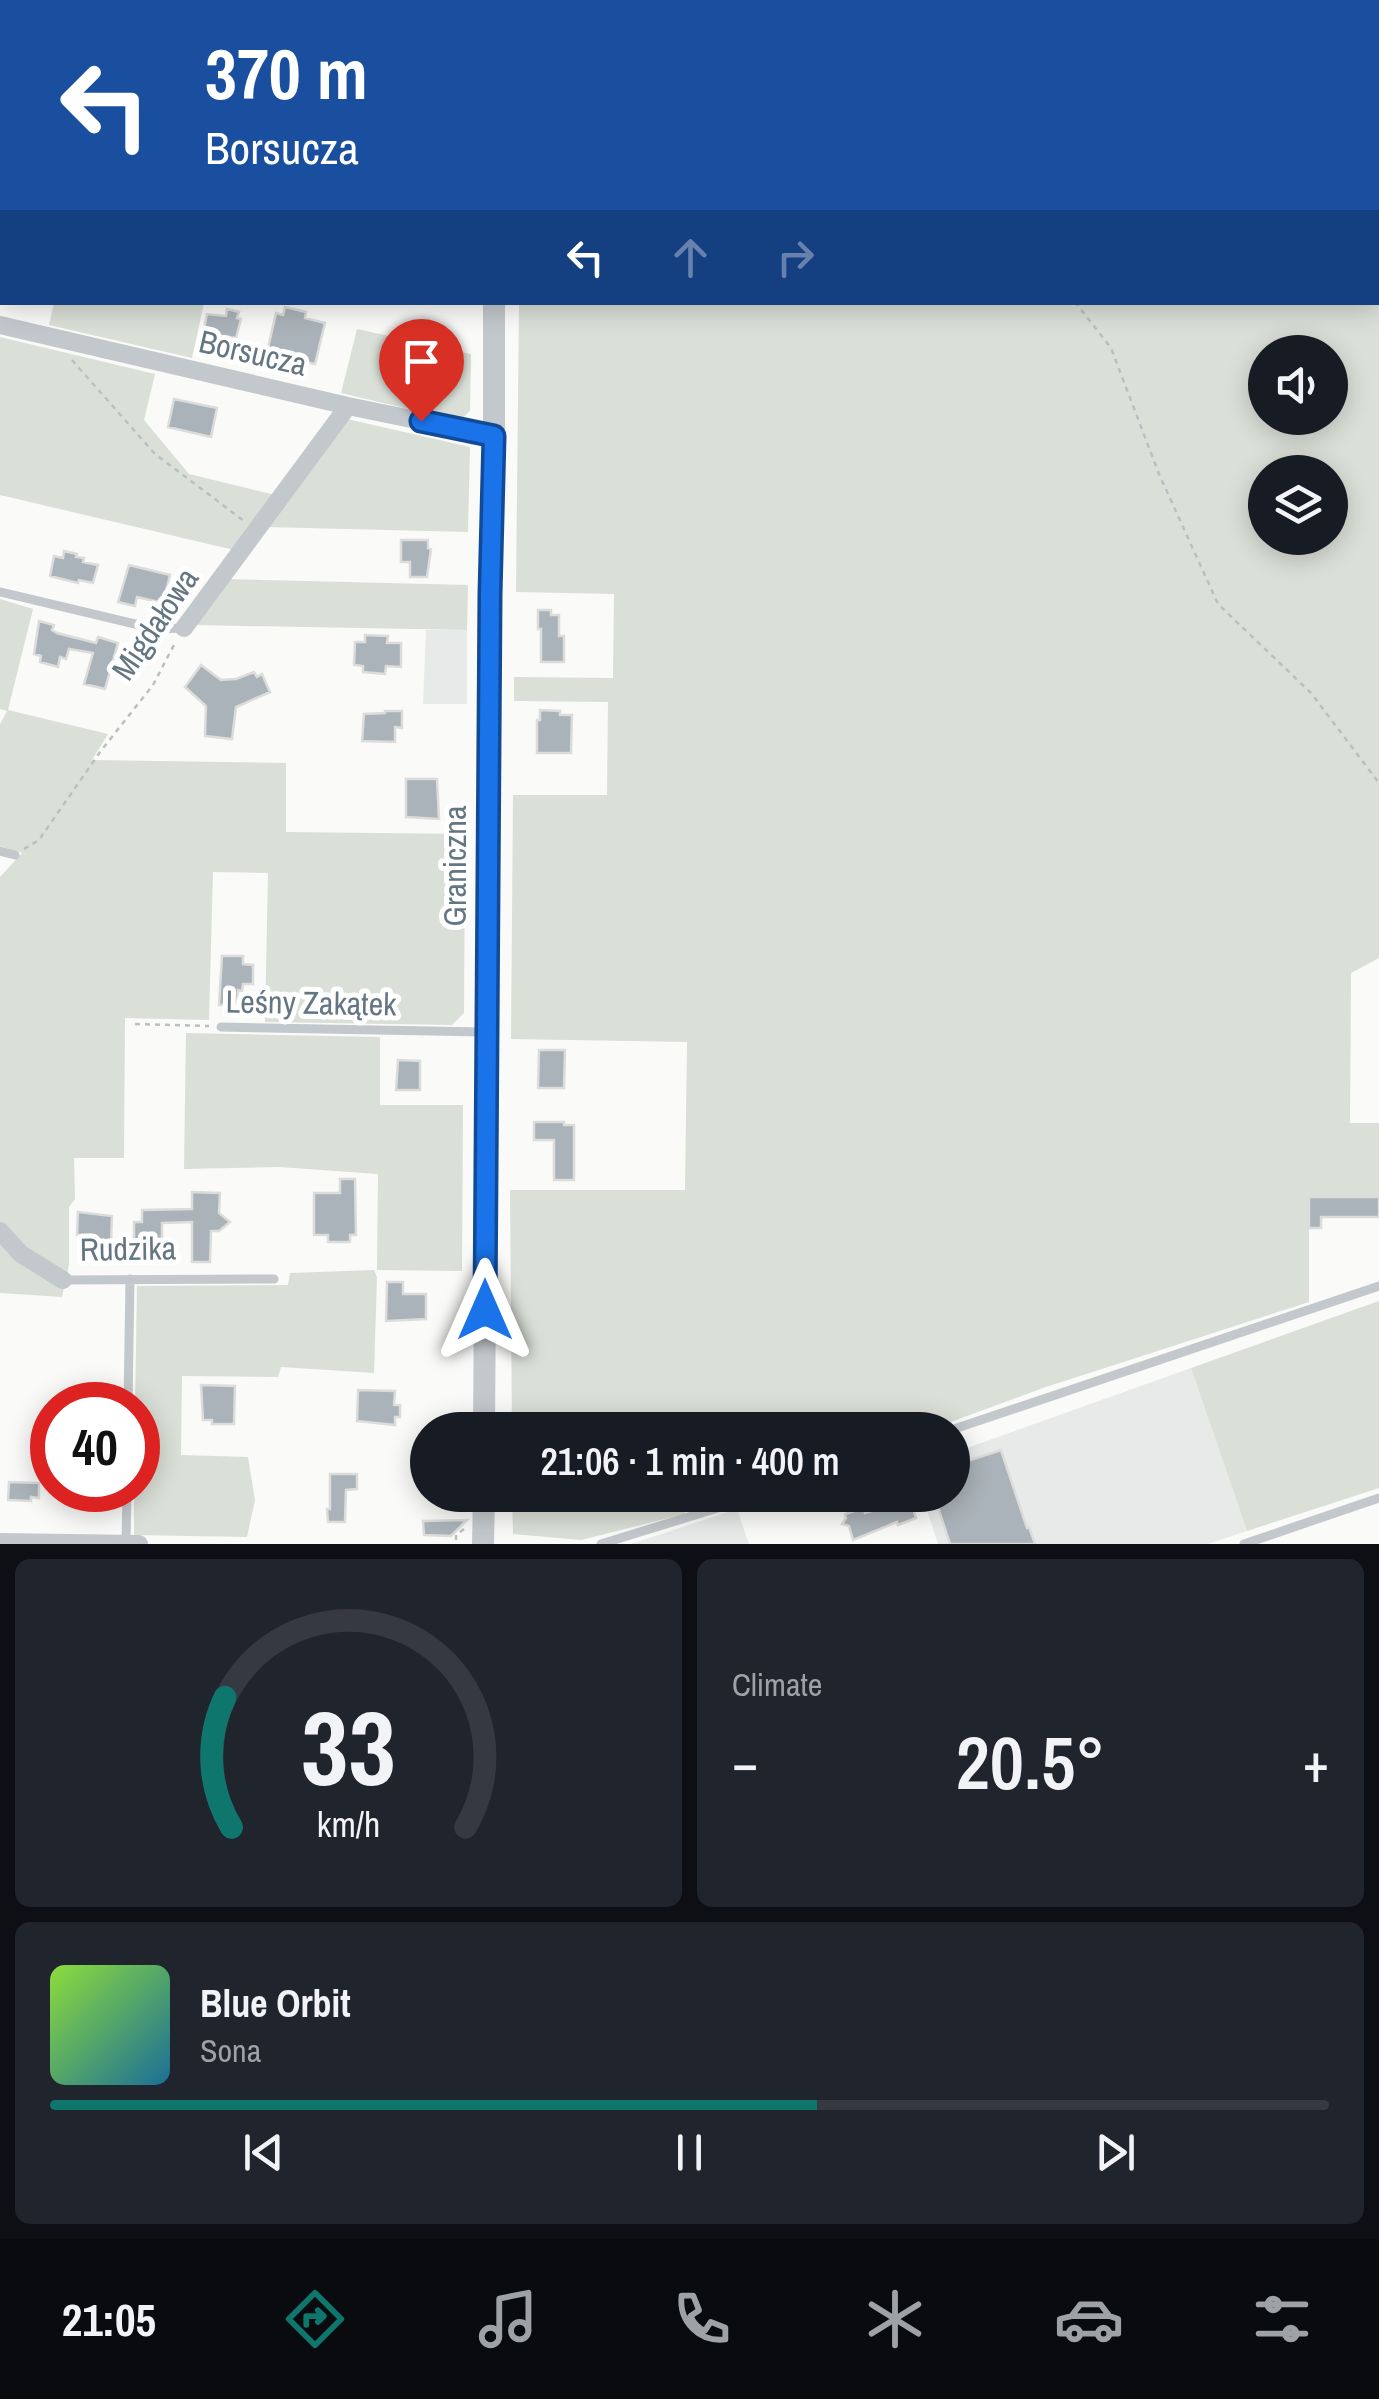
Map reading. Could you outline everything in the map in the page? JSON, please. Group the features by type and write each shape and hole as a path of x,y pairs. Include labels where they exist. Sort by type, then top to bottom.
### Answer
{"street":[{"name":"Graniczna","path":"484,1412 494,305"},
{"name":"Borsucza","path":"0,325 494,436"},
{"name":"Migdałowa","path":"184,628 348,406"},
{"name":"Rudzika","path":"0,1231 21,1254 62,1280"},
{"path":"483,1544 484,1512"},
{"path":"0,1542 139,1544"}],"lane":[{"path":"0,592 156,628 184,628"},
{"path":"0,851 14,855"},
{"name":"Leśny Zakątek","path":"221,1026 486,1032"},
{"path":"128,1382 130,1278"},
{"name":"Rudzika","path":"62,1280 274,1279"},
{"path":"970,1423 1379,1286"},
{"path":"1244,1544 1379,1498"},
{"path":"126,1544 127,1512"},
{"path":"601,1544 705,1512"}],"path":[{"path":"1076,305 1110,348 1159,474 1218,604 1311,693 1379,782"},
{"path":"51,337 155,454 257,532"},
{"name":"Migdałowa","path":"14,855 39,840 153,685 184,628"},
{"name":"Leśny Zakątek","path":"135,1024 221,1026"}],"shaded area":[{"path":"53,305 204,305 192,358 49,325"},
{"path":"519,305 1379,305 1379,958 1351,973 1350,1123 1379,1123 1379,1197 1309,1197 1309,1302 970,1415 512,1412 510,1190 685,1190 687,1042 511,1039 513,795 607,795 608,702 514,701 514,677 613,678 614,594 516,592"},
{"path":"357,329 471,354 470,411 459,421 341,393"},
{"path":"0,337 155,374 144,420 189,474 275,495 234,550 0,495"},
{"path":"347,419 470,447 468,532 266,527"},
{"path":"227,579 468,585 467,630 193,625"},
{"path":"0,599 33,609 8,710 108,734 92,760 286,763 286,832 465,834 464,1013 452,1025 265,1022 268,873 213,872 209,1020 125,1018 124,1158 74,1158 75,1199 69,1207 69,1265 62,1297 0,1293 0,877 22,853 0,846 0,724 7,711 0,709"},
{"path":"426,630 467,630 467,704 423,704"},
{"path":"186,1033 380,1037 380,1105 463,1105 462,1271 377,1270 378,1174 279,1167 184,1169"},
{"path":"374,1270 374,1373 281,1367 278,1377 182,1376 181,1455 248,1457 255,1500 247,1537 134,1535 134,1512 160,1512 160,1382 135,1382 137,1286 288,1285 290,1273"},
{"path":"1379,1301 1379,1488 1247,1531 1191,1368"},
{"path":"1191,1368 1247,1531 1208,1544 938,1544 928,1512 970,1512 970,1447"},
{"path":"512,1512 685,1512 581,1540 513,1534"},
{"path":"738,1512 749,1544 631,1544"}],"building":[{"path":"285,307 306,312 305,318 325,323 315,364 300,361 301,356 268,348 276,313 283,315"},
{"path":"227,309 239,312 236,338 203,333 207,314 226,316"},
{"path":"174,399 217,408 211,437 168,427"},
{"path":"401,540 428,540 431,549 427,577 410,577 410,562 401,562"},
{"path":"64,551 98,565 93,583 50,576 54,556 63,558"},
{"path":"129,565 170,575 163,603 137,597 135,606 118,602"},
{"path":"538,610 551,610 551,615 559,615 564,662 541,662"},
{"path":"39,621 54,625 52,630 57,633 96,643 98,637 118,643 105,689 84,684 93,653 69,649 66,659 60,657 58,667 40,662 41,656 34,654"},
{"path":"365,635 388,636 387,643 401,643 401,667 386,666 385,674 363,672 363,666 354,665 355,642 365,642"},
{"path":"201,665 221,680 254,672 257,677 262,674 270,692 236,707 232,739 205,736 206,706 185,687"},
{"path":"540,710 572,715 571,753 537,753"},
{"path":"402,711 402,728 395,727 395,742 362,741 364,714"},
{"path":"406,779 437,779 439,819 406,817"},
{"path":"222,956 243,956 243,964 253,965 253,984 243,984 242,991 238,990 237,1005 219,1005"},
{"path":"539,1050 565,1050 564,1088 538,1088"},
{"path":"398,1060 420,1061 420,1090 396,1090"},
{"path":"534,1122 574,1125 574,1180 554,1180 554,1140 534,1140"},
{"path":"340,1179 355,1179 356,1235 350,1235 350,1242 328,1242 328,1235 314,1235 314,1193 340,1193"},
{"path":"192,1192 220,1193 219,1213 230,1222 219,1231 211,1231 210,1262 192,1262 192,1222 162,1223 162,1239 134,1240 134,1222 142,1222 142,1210 192,1209"},
{"path":"1309,1197 1379,1197 1379,1217 1321,1217 1321,1228 1309,1228"},
{"path":"78,1212 112,1216 111,1243 88,1242 89,1235 77,1235"},
{"path":"387,1282 403,1282 403,1294 426,1294 426,1319 386,1321"},
{"path":"201,1385 235,1386 234,1424 203,1420"},
{"path":"358,1390 395,1391 394,1405 400,1405 400,1417 395,1417 395,1425 357,1421"},
{"path":"1001,1450 1035,1544 950,1544 940,1512 970,1512 970,1460"},
{"path":"330,1474 357,1474 357,1489 346,1490 345,1522 328,1522"},
{"path":"9,1482 30,1483 30,1501 8,1500"},
{"path":"914,1512 916,1518 853,1540 849,1526 842,1524 845,1514"},
{"path":"467,1520 451,1536 424,1535 423,1521"}],"route":[{"path":"421,421 494,436 485,1310"}]}
